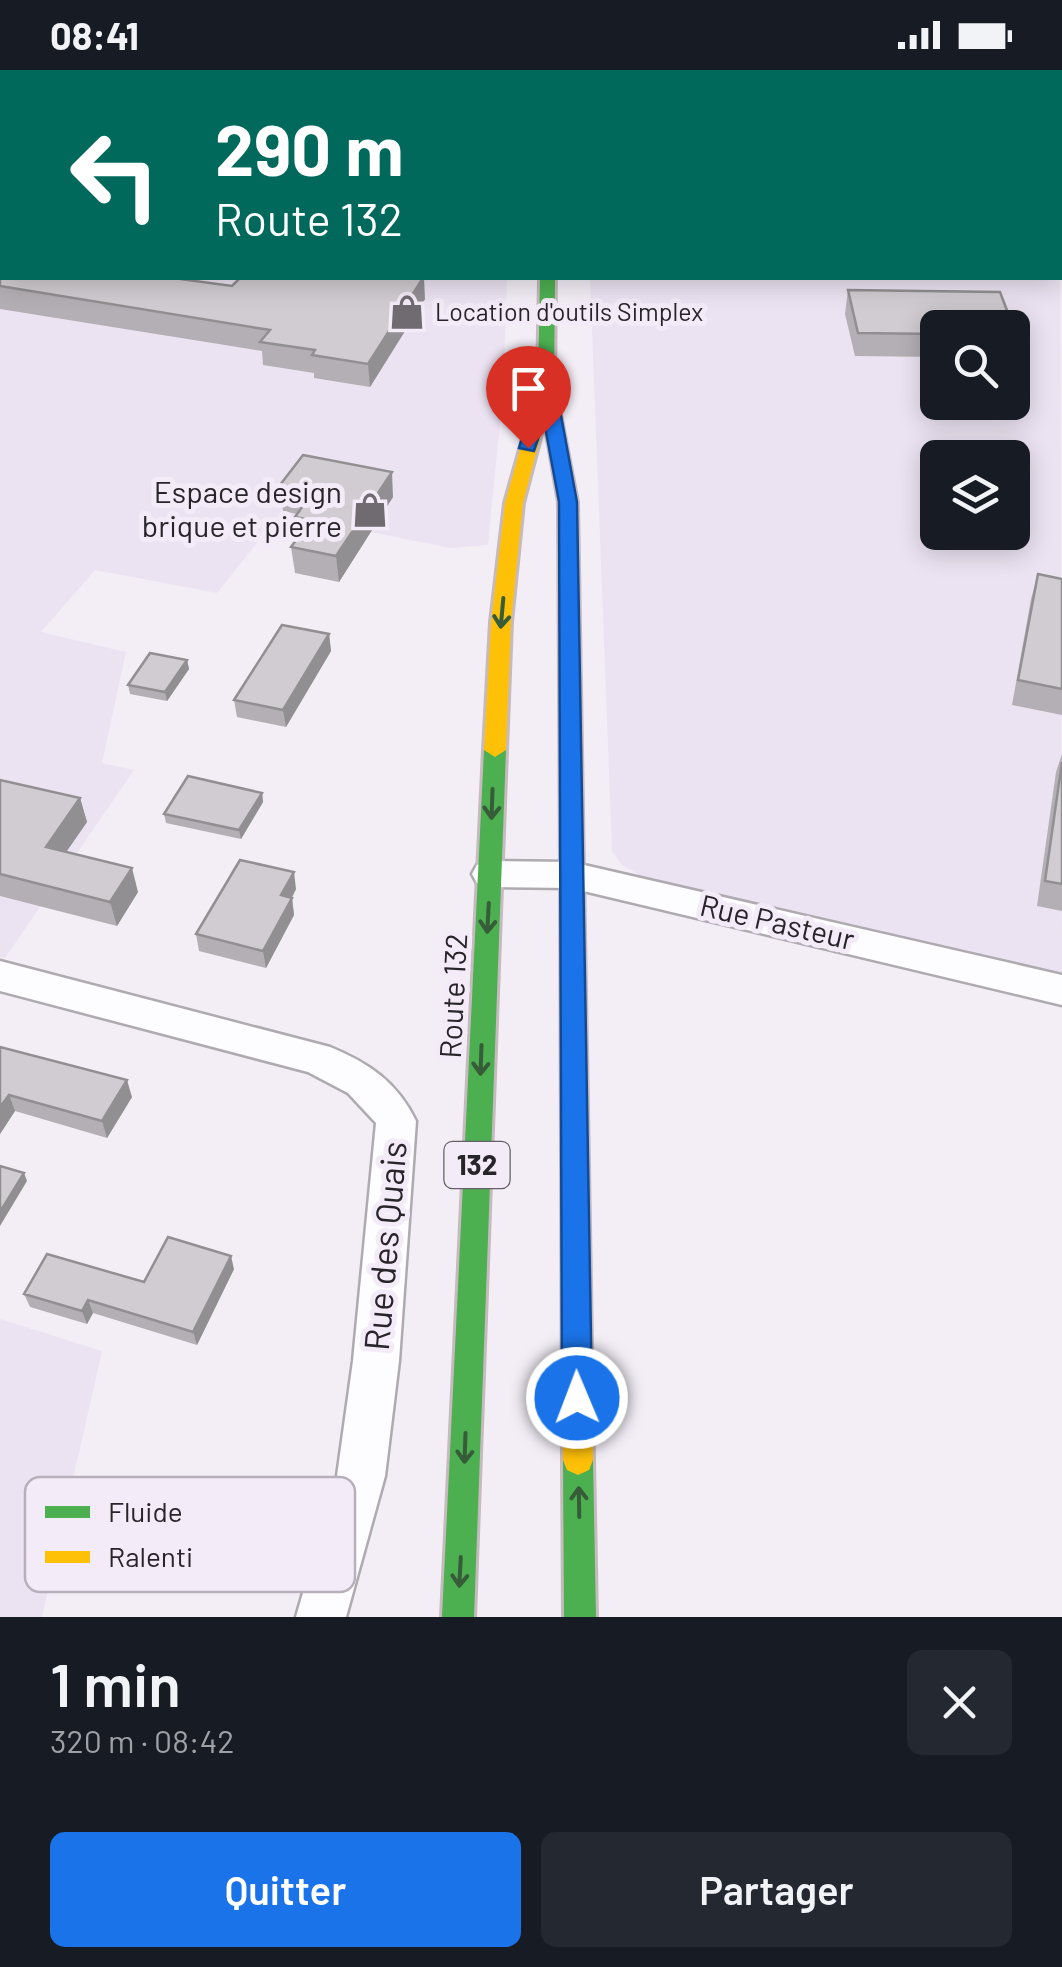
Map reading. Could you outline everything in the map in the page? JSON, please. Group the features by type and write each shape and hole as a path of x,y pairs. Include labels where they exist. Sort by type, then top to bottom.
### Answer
{"highway":[{"name":"Route 132","path":"547,280 546,383 568,502 552,566 570,875 580,1617"},
{"name":"Route 132","path":"458,1617 506,566 516,493 546,383"},
{"path":"506,566 552,566"}],"street":[{"name":"Rue Pasteur","path":"490,874 570,875 1062,990"},
{"name":"Rue des Quais","path":"0,976 316,1058 354,1073 376,1089 396,1121 376,1362 355,1497"},
{"name":"Rue des Quais","path":"321,1617 328,1592"}],"shaded area":[{"path":"0,280 507,280 503,393 488,545 450,548 280,514 217,593 95,570 41,632 126,652 102,763 134,770 5,958 0,957"},
{"path":"590,280 1060,280 1062,975 648,880 622,865 612,851"},
{"path":"0,1319 102,1351 74,1477 25,1477 25,1592 48,1592 42,1617 0,1617"}],"building":[{"path":"0,280 188,280 232,286 238,280 422,280 368,364 312,355 315,350 260,342 270,330 0,286"},
{"path":"848,290 1000,292 1007,310 920,310 920,334 858,333"},
{"path":"303,455 392,472 336,556 291,547 311,520 295,517 313,492 280,485"},
{"path":"1038,574 1062,579 1062,689 1018,680"},
{"path":"282,625 329,634 283,710 234,700"},
{"path":"150,653 187,660 165,692 128,685"},
{"path":"1062,762 1062,884 1045,881"},
{"path":"188,776 262,793 239,830 164,814"},
{"path":"0,780 80,798 46,847 132,868 110,902 0,874"},
{"path":"240,860 294,872 281,895 292,898 263,951 196,934"},
{"path":"0,1047 127,1080 102,1121 9,1095 0,1107"},
{"path":"0,1166 24,1173 0,1212"},
{"path":"168,1237 231,1256 193,1332 88,1300 82,1311 24,1294 47,1254 144,1282"}],"traffic: fast":[{"path":"547,280 546,383 568,502 572,872"},
{"path":"458,1617 495,750"},
{"path":"578,1460 580,1617"}],"traffic: slow":[{"path":"495,750 501,622 514,503 543,396"},
{"path":"572,872 578,1460"}],"place":[{"name":"Location d'outils Simplex","path":"407,312"},
{"name":"Espace design brique et pierre","path":"370,510"}],"route":[{"path":"528,448 546,383 568,502 577,1398"}]}
